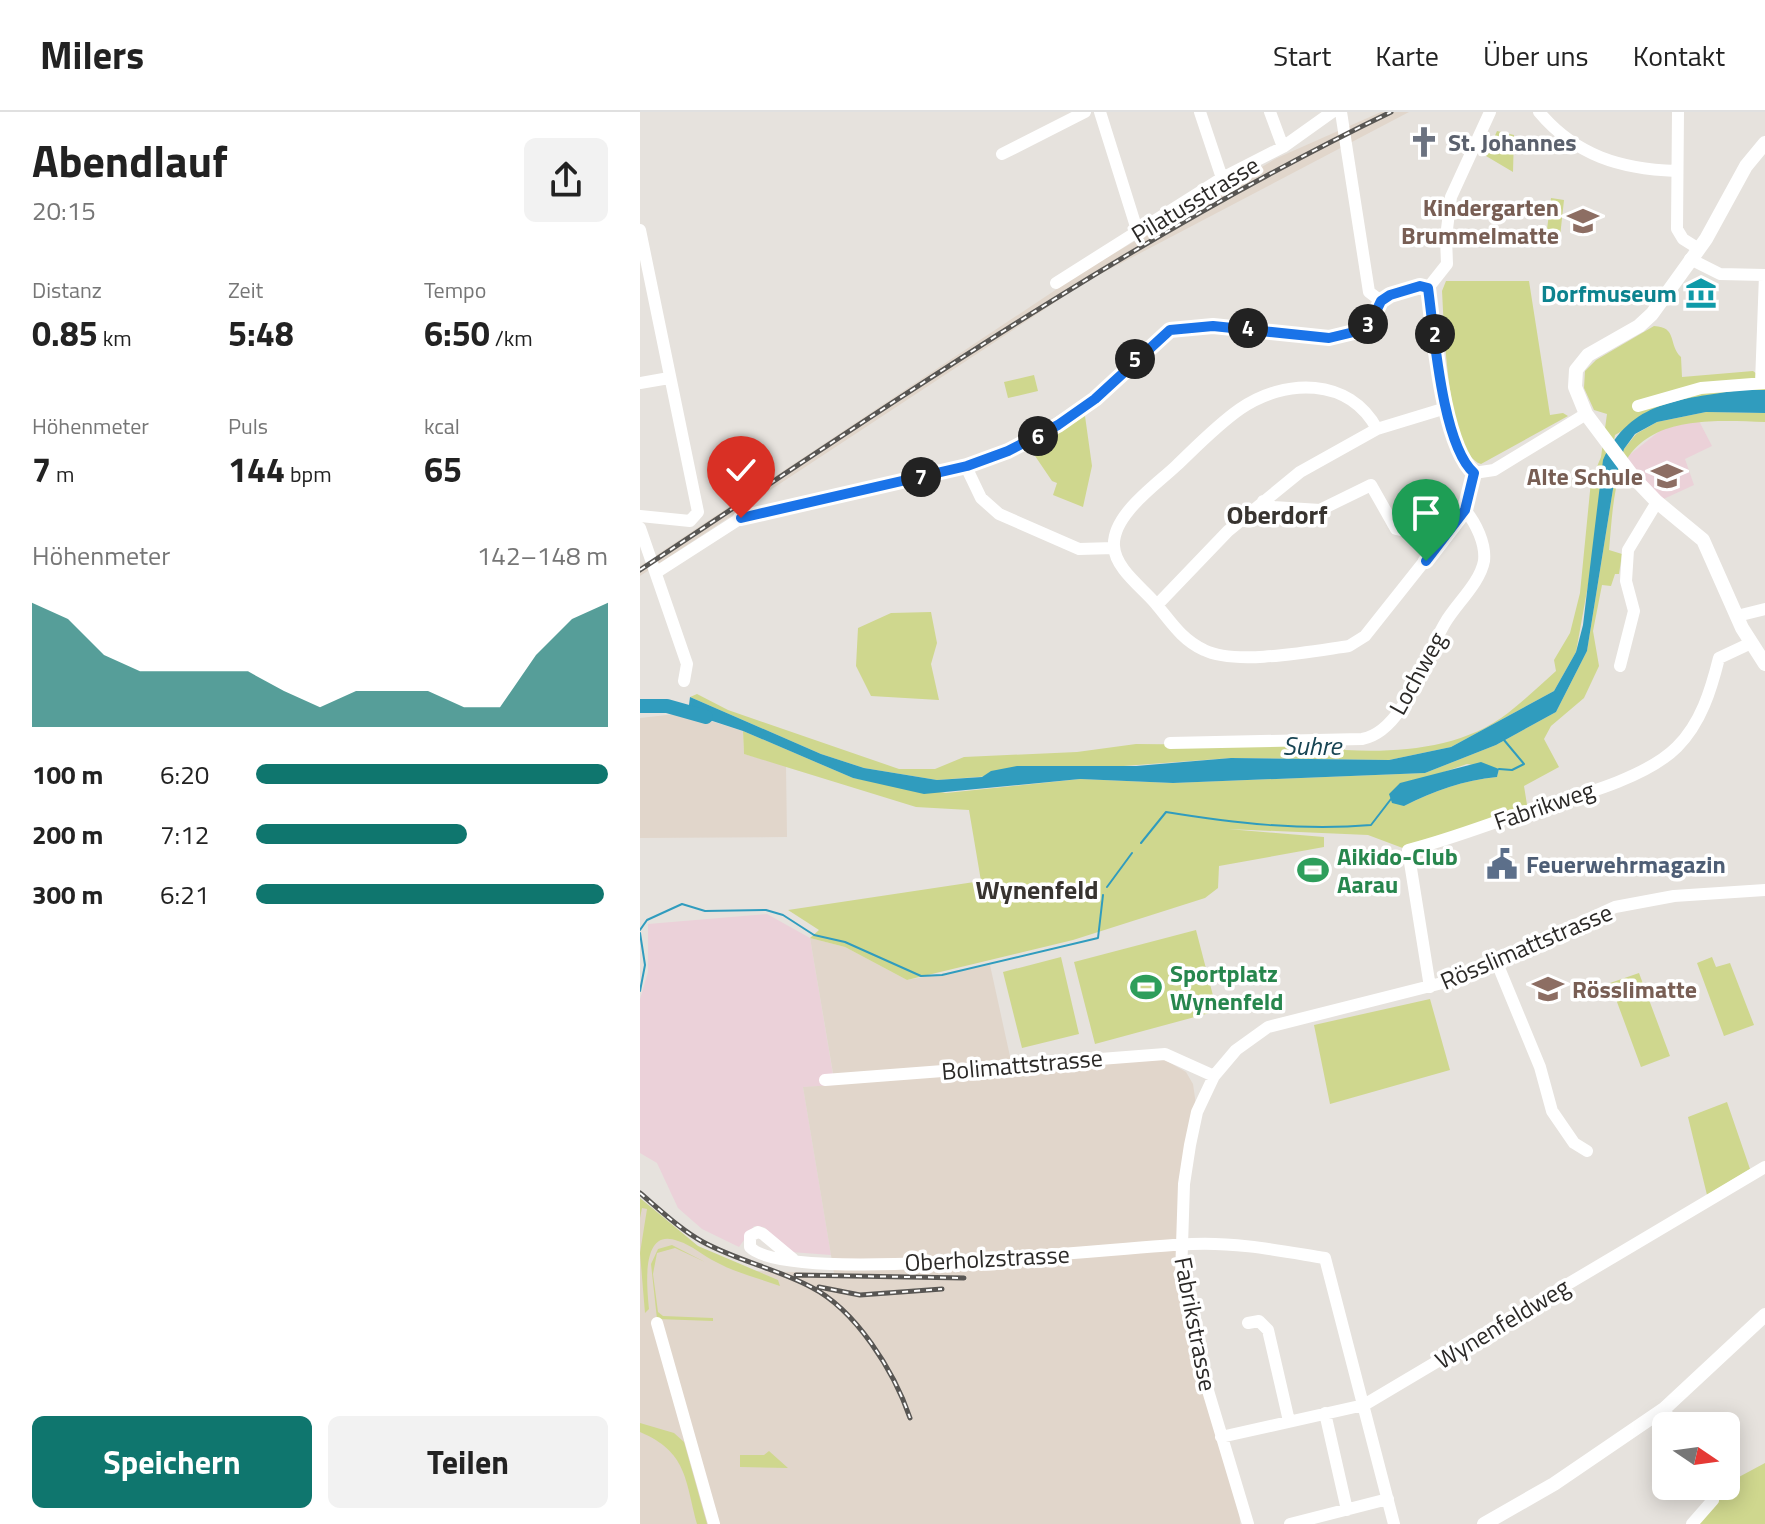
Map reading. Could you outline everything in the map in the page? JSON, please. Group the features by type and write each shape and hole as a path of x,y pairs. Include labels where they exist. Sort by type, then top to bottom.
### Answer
{"main road":[{"path":"1765,143 1746,166 1694,254 1646,320 1582,360 1576,370 1575,387 1586,414 1624,465 1657,502 1703,540 1737,616 1765,664"},
{"path":"1484,1524 1554,1484 1664,1409 1765,1315"}],"street":[{"path":"1002,154 1085,112"},
{"path":"1100,112 1138,233"},
{"path":"1200,112 1222,178"},
{"path":"1270,112 1283,147"},
{"path":"657,572 741,518 967,466 1031,440 1095,399 1170,330 1213,326 1329,338 1358,331 1371,322 1381,301 1398,291 1428,288 1447,264 1446,225 1451,197 1490,112"},
{"path":"1539,112 1566,139 1608,162 1643,170 1676,171"},
{"path":"1638,406 1701,388 1763,383 1765,275 1720,274 1694,254 1677,229 1678,112"},
{"path":"1338,115 1347,144 1365,281 1374,298 1381,301"},
{"name":"Pilatusstrasse","path":"1056,283 1222,178 1338,115"},
{"path":"640,230 698,512 690,521 640,516"},
{"path":"1428,288 1446,408 1464,462 1474,473"},
{"path":"640,383 669,378"},
{"path":"1377,429 1361,405 1340,393 1303,388 1261,397 1239,410 1145,496 1117,531 1114,548 1124,568 1175,630 1206,652 1232,657 1349,646 1365,636 1465,510 1474,473"},
{"path":"1157,605 1213,545 1300,472 1377,429 1446,408"},
{"path":"1474,473 1494,470 1586,414"},
{"path":"969,473 981,498 999,514 1079,549 1114,548"},
{"path":"1263,501 1273,507 1320,510 1371,485 1396,529 1443,539"},
{"path":"1620,666 1634,611 1626,581 1629,545 1657,502"},
{"name":"Lochweg","path":"1170,743 1362,739 1378,733 1412,690 1446,621 1483,565 1483,544 1465,510"},
{"path":"640,528 687,664 684,681"},
{"path":"1737,616 1765,609"},
{"name":"Fabrikweg","path":"1430,987 1408,850 1552,804 1666,758 1686,737 1705,705 1719,658 1751,643"},
{"name":"Rösslimattstrasse","path":"1430,987 1497,963 1626,903 1674,896 1765,890"},
{"path":"1497,963 1540,1067 1552,1111 1574,1143 1587,1151"},
{"name":"Fabrikstrasse","path":"1248,1524 1192,1330 1181,1276 1180,1245 1190,1145 1197,1112 1214,1076 1236,1050 1268,1027 1430,987"},
{"name":"Bolimattstrasse","path":"825,1080 1165,1054 1214,1076"},
{"name":"Wynenfeldweg","path":"1221,1437 1364,1405 1765,1167"},
{"name":"Oberholzstrasse","path":"793,1259 930,1264 1180,1245 1251,1247 1325,1258 1364,1405"},
{"path":"1248,1323 1259,1321 1268,1330 1289,1421"},
{"path":"657,1323 714,1524"},
{"path":"1364,1405 1394,1524"},
{"path":"1325,1413 1347,1510"},
{"path":"1290,1524 1388,1499"},
{"path":"1692,1524 1713,1500"}],"shaded area":[{"path":"1381,112 1409,112 1089,280 640,576 640,566 1084,271 1277,158"},
{"path":"1698,419 1712,446 1685,459 1694,485 1657,502 1624,465 1628,456 1661,430"},
{"path":"685,713 743,731 744,754 786,766 787,837 640,838 640,718"},
{"path":"767,914 810,938 835,1086 803,1087 831,1255 791,1252 764,1227 754,1226 739,1247 702,1229 678,1208 657,1163 640,1153 640,999 648,972 648,924"},
{"name":"Wynenfeld","path":"810,938 845,947 907,980 990,965 1013,1070 1149,1058 1165,1060 1186,1072 1193,1084 1197,1112 1190,1145 1181,1276 1239,1500 1240,1524 640,1524 640,1201 700,1248 731,1263 755,1271 834,1273 803,1087 835,1085"}],"green space":[{"path":"1497,131 1514,135 1513,172 1486,156"},
{"path":"1551,198 1564,200 1559,246 1545,245"},
{"path":"1446,281 1529,281 1550,415 1563,413 1568,416 1481,464 1470,455 1454,413 1444,330 1442,291"},
{"path":"1654,326 1670,333 1681,357 1682,377 1753,371 1765,380 1765,390 1673,401 1615,435 1576,652 1554,691 1451,747 1389,760 1231,758 937,780 864,768 821,754 690,697 697,694 728,710 899,769 935,769 964,757 1077,752 1136,744 1409,749 1471,734 1508,713 1556,671 1554,660 1570,633 1580,593 1591,481 1601,457 1607,414 1594,410 1584,388 1585,371 1596,360"},
{"path":"1034,375 1038,391 1008,398 1004,382"},
{"path":"1706,412 1765,413 1765,422 1696,422 1674,426 1654,434 1637,446 1624,464 1616,488 1609,550 1622,554 1619,574 1615,574 1611,586 1602,585 1593,631 1599,666 1584,698 1551,726 1544,739 1559,767 1524,786 1528,811 1408,850 1368,835 1228,829 1324,837 1324,847 1219,866 1218,888 1205,898 1073,940 907,980 845,947 810,938 819,930 788,910 981,881 969,810 916,807 744,754 743,731 853,778 946,793 1080,779 1173,783 1425,773 1496,745 1556,712 1587,651 1614,483 1624,449 1636,434 1657,422","holes":["1467,764 1499,769 1497,777 1449,787 1404,806 1438,774"]},
{"path":"1085,416 1092,466 1083,507 1053,495 1057,483 1052,481 1031,450"},
{"path":"931,612 937,643 931,664 939,700 871,696 856,666 858,628 891,613"},
{"name":"Sportplatz Wynenfeld","path":"1196,930 1217,1011 1095,1044 1074,962"},
{"path":"1061,957 1079,1034 1022,1048 1003,972"},
{"path":"1712,957 1716,967 1730,963 1754,1025 1724,1036 1697,963"},
{"path":"1639,973 1670,1056 1641,1067 1610,983"},
{"name":"Sportplatz Wynenfeld","path":"1430,999 1450,1070 1330,1104 1314,1025"},
{"path":"1727,1102 1750,1169 1707,1195 1688,1117"},
{"path":"640,1198 698,1246 778,1280 780,1286 731,1269 683,1243 666,1239 657,1242 648,1262 649,1309 645,1313 640,1253 647,1209 642,1208 640,1218"},
{"path":"672,1245 705,1262 675,1248 657,1253 653,1274 658,1312 663,1316 713,1318 713,1321 657,1319 651,1264 658,1249"},
{"path":"640,1423 674,1433 684,1442 707,1524 697,1524 686,1480 676,1458 667,1448 640,1432"},
{"path":"769,1451 788,1468 740,1467 740,1455 764,1455"},
{"path":"1765,1463 1765,1524 1687,1524 1712,1500 1740,1500 1740,1476"}],"water":[{"name":"Suhre","path":"1739,390 1765,390 1765,413 1706,412 1657,422 1635,434 1624,449 1614,483 1587,651 1556,712 1496,745 1425,773 1173,783 1080,779 924,794 853,778 743,731 688,713 690,697 821,754 864,768 937,780 982,777 991,771 1017,766 1136,766 1231,758 1389,760 1451,747 1554,691 1576,652 1583,625 1603,460 1614,440 1628,425 1659,406"},
{"path":"1481,762 1499,769 1497,777 1449,787 1404,806 1392,803 1389,794 1400,783"}],"waterway":[{"name":"Suhre","path":"640,706 667,706 706,717"},
{"path":"1499,769 1512,770 1524,764 1504,740"},
{"path":"1141,843 1166,812 1268,825 1345,827 1371,825 1391,799"},
{"path":"1107,887 1132,853"},
{"path":"640,930 647,920 682,904 705,911 766,910 783,915 814,935 845,942 921,976 942,975 1098,938 1103,895"},
{"path":"640,933 645,965 640,991"}],"railway":[{"path":"640,570 915,388 1102,270 1196,215 1391,112"},
{"path":"640,1193 703,1242 798,1281 828,1297 858,1326 884,1362 910,1418"},
{"path":"796,1275 964,1278"},
{"path":"819,1287 860,1295 942,1289"}],"place":[{"name":"St. Johannes","path":"1424,142"},
{"name":"Kindergarten Brummelmatte","path":"1583,221"},
{"name":"Dorfmuseum","path":"1701,293"},
{"name":"Alte Schule","path":"1667,476"},
{"name":"Feuerwehrmagazin","path":"1502,864"},
{"name":"Aikido-Club Aarau","path":"1313,870"},
{"name":"Sportplatz Wynenfeld","path":"1146,987"},
{"name":"Rösslimatte","path":"1548,989"}],"district":[{"name":"Oberdorf","path":"1277,514"},
{"name":"Wynenfeld","path":"1037,889"}],"route":[{"path":"741,518 967,466 1008,451 1058,425 1095,399 1158,337 1170,330 1196,325 1320,338 1344,336 1371,322 1381,301 1390,295 1420,286 1428,288 1446,408 1464,462 1474,473 1465,510 1426,561"}]}
